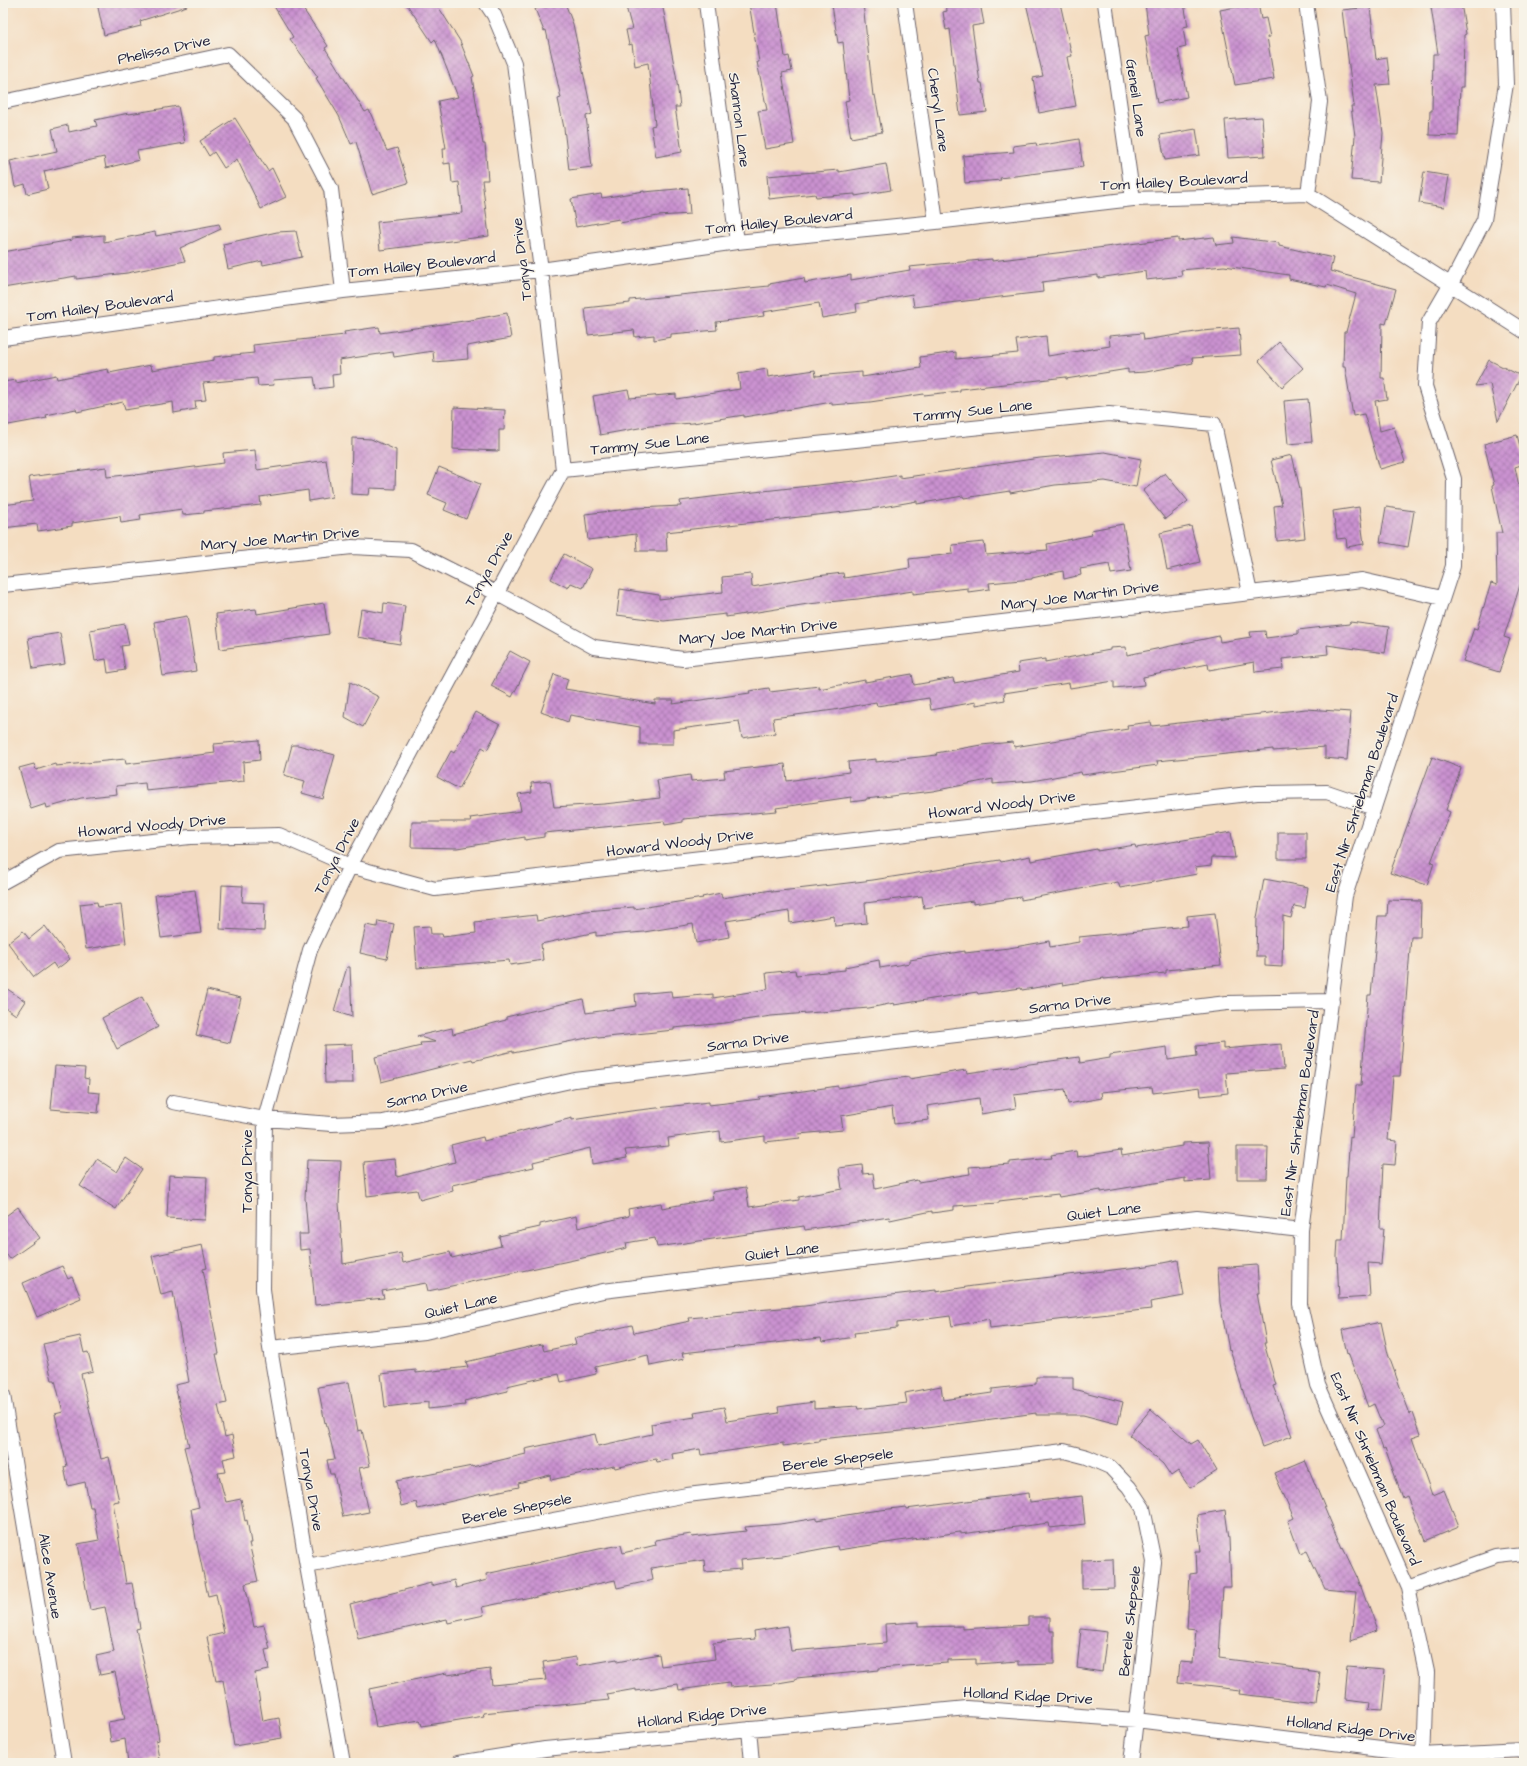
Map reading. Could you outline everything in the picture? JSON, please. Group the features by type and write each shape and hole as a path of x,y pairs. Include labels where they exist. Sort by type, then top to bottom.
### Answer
{"street":[{"name":"Tonya Drive","path":"343,1763 307,1566 270,1348 263,1289 265,1119 310,950 350,866 563,470 541,270 514,63 494,15 486,3"},
{"name":"Shannon Lane","path":"706,3 737,242"},
{"name":"Cheryl Lane","path":"906,3 936,222"},
{"name":"Geneil Lane","path":"1105,3 1133,198"},
{"path":"1306,3 1320,102 1308,194 1524,332"},
{"name":"East Nir Shriebman Boulevard","path":"1423,1759 1426,1672 1408,1588 1318,1385 1300,1304 1301,1230 1346,896 1452,566 1454,479 1424,386 1429,322 1451,284 1484,220 1506,84 1503,3"},
{"name":"Phelissa Drive","path":"3,102 228,54 294,118 331,190 343,291"},
{"name":"Tom Hailey Boulevard","path":"3,338 343,291 541,270 737,242 936,222 1133,198 1308,194"},
{"name":"Tammy Sue Lane","path":"563,470 1109,414 1214,424 1250,593"},
{"name":"Mary Joe Martin Drive","path":"3,585 352,547 411,550 496,593 594,646 683,659 1362,580 1442,598"},
{"name":"Howard Woody Drive","path":"3,882 59,851 190,836 280,835 350,866 435,889 1257,793 1327,792 1374,808"},
{"name":"Sarna Drive","path":"173,1102 265,1119 332,1124 383,1122 575,1080 1227,1003 1332,1001"},
{"name":"Quiet Lane","path":"270,1348 425,1332 603,1291 1197,1218 1301,1230"},
{"name":"Alice Avenue","path":"3,1395 64,1763"},
{"name":"Berele Shepsele","path":"307,1566 687,1495 1064,1451 1087,1457 1110,1467 1129,1487 1143,1508 1154,1562 1131,1763"},
{"path":"1408,1588 1496,1557 1524,1554"},
{"name":"Holland Ridge Drive","path":"458,1763 545,1749 967,1708 1136,1720 1423,1759 1524,1750"},
{"path":"749,1729 752,1763"}],"building":[{"path":"97,3 186,3 187,6 140,21 141,26 104,35"},
{"path":"272,3 299,3 328,46 325,48 365,112 369,110 387,151 397,148 408,183 372,194 356,142 351,144 339,116 316,78 318,77 290,39 293,37"},
{"path":"406,3 436,3 460,41 474,76 472,77 483,144 485,144 488,180 482,180 489,236 380,250 377,222 462,213 459,182 452,183 450,163 444,164 443,148 446,148 438,101 458,97 435,39 432,42"},
{"path":"550,3 565,3 573,24 592,114 586,116 592,167 569,170 564,128 558,99 561,98 546,30 544,31 535,9"},
{"path":"625,3 662,3 676,75 680,107 675,107 682,152 656,157 651,126 655,125 648,63 635,66 632,44 629,45 626,30 632,29"},
{"path":"749,3 777,3 785,57 789,56 792,71 782,73 794,144 765,149 758,111 767,110 757,62 759,62"},
{"path":"843,3 863,3 873,96 875,95 882,132 851,138 845,101 849,100 843,42 838,43 832,5"},
{"path":"946,3 980,3 984,24 972,26 980,83 982,83 987,112 960,115 950,29 946,30 943,12 947,11"},
{"path":"1026,3 1060,3 1072,56 1067,57 1076,106 1039,113 1033,78 1043,76"},
{"path":"1145,3 1184,3 1188,26 1183,27 1186,47 1178,49 1187,97 1157,103 1145,36 1149,35"},
{"path":"1258,3 1261,19 1266,18 1270,37 1267,37 1274,79 1235,85 1220,10"},
{"path":"1461,3 1466,34 1464,35 1463,87 1460,87 1458,136 1429,135 1430,111 1432,111 1433,54 1438,54 1431,7"},
{"path":"1370,7 1376,59 1387,57 1390,84 1376,85 1383,133 1379,182 1351,180 1355,136 1351,106 1354,106 1342,10"},
{"path":"178,106 185,143 137,151 139,160 106,168 104,157 44,171 48,189 27,194 25,184 15,187 10,161 57,151 52,129 68,125 69,132 97,126 95,120 129,113"},
{"path":"1262,117 1265,156 1228,158 1225,120"},
{"path":"235,118 268,171 272,168 286,197 261,209 237,159 224,168 214,152 209,156 200,141"},
{"path":"1196,129 1200,155 1165,160 1160,135"},
{"path":"1079,139 1083,167 1000,178 1001,180 965,183 963,156 1014,152 1013,146 1036,143 1037,146"},
{"path":"886,164 891,190 855,196 855,194 816,197 815,194 769,199 767,176 839,170 839,172"},
{"path":"1424,172 1449,176 1444,207 1419,203"},
{"path":"688,188 690,214 658,216 620,223 619,219 576,227 571,199 601,194 602,198 644,191"},
{"path":"219,224 221,229 180,248 185,261 127,273 76,279 76,276 3,288 3,252 72,240 72,238 104,235 104,242 155,232 156,236"},
{"path":"296,231 302,257 263,265 262,261 228,269 223,244 277,232"},
{"path":"1214,237 1216,245 1234,243 1233,237 1279,243 1279,246 1333,258 1330,271 1396,289 1386,324 1382,323 1381,378 1384,378 1387,399 1375,401 1380,431 1394,427 1405,462 1380,469 1364,414 1353,416 1345,367 1343,367 1344,332 1346,332 1356,294 1327,285 1326,287 1289,279 1289,275 1224,266 1181,270 1182,276 1146,280 1145,271 1098,278 1098,275 1042,282 1043,292 914,307 912,294 856,304 857,312 822,318 819,303 763,312 764,316 716,322 717,330 671,334 671,337 654,340 654,335 635,337 634,330 588,335 585,308 630,303 630,300 769,286 769,284 804,278 805,283 851,275 851,280 910,270 909,267 992,259 992,261 1178,238 1178,241"},
{"path":"507,313 511,338 467,346 468,359 434,362 433,351 394,357 393,352 339,360 340,374 332,375 333,387 316,389 314,377 273,380 274,385 258,386 257,378 203,383 206,400 195,401 196,409 174,413 173,402 125,410 123,402 77,412 76,409 46,415 47,418 3,426 3,382 16,380 16,383 56,375 57,379 108,369 109,373 151,365 152,370 214,360 214,357 254,353 253,345 345,335 344,332 379,327 380,333 471,320"},
{"path":"1239,328 1241,355 1192,358 1193,363 1146,372 1128,373 1128,369 1066,379 1066,377 960,389 960,391 924,394 870,402 832,405 832,402 744,417 744,415 693,423 650,426 600,435 593,396 628,390 630,398 676,394 676,399 740,389 738,374 767,369 768,377 815,370 816,376 862,372 862,377 921,368 920,357 956,352 956,359 1018,353 1016,340 1046,336 1048,356 1110,346 1109,336 1143,333 1144,340 1202,331"},
{"path":"1279,342 1303,368 1282,387 1259,361"},
{"path":"1489,360 1521,376 1498,421 1490,384 1475,386"},
{"path":"1308,399 1312,442 1288,444 1284,401"},
{"path":"454,407 505,410 504,430 499,430 499,451 453,449"},
{"path":"1517,435 1524,462 1524,464 1515,467 1524,511 1524,572 1504,637 1510,639 1499,672 1463,661 1474,628 1477,629 1491,583 1497,585 1496,533 1502,533 1492,486 1494,485 1484,444"},
{"path":"352,438 371,439 396,450 395,489 370,488 369,495 351,494"},
{"path":"255,450 257,470 326,460 332,497 309,501 308,490 260,497 261,505 204,511 204,513 183,515 182,509 140,515 141,520 121,523 120,516 72,523 72,526 38,531 37,524 3,528 3,505 33,501 29,477 106,467 107,477 135,475 224,463 223,453"},
{"path":"1105,452 1141,459 1136,487 1105,481 1055,485 1010,493 1010,491 964,498 963,496 917,504 917,501 871,509 666,532 667,551 637,551 636,534 588,540 585,514 637,508 681,506 680,501 727,495 855,482 900,475 900,478 1040,458"},
{"path":"1292,455 1300,489 1305,538 1277,541 1274,506 1282,505 1271,460"},
{"path":"439,467 480,484 466,519 444,510 447,503 428,495"},
{"path":"1165,473 1188,501 1165,519 1143,491"},
{"path":"1359,507 1364,544 1347,547 1346,538 1337,539 1333,511"},
{"path":"1386,507 1414,511 1408,547 1380,542"},
{"path":"1123,524 1131,571 1111,574 1109,564 1080,569 1081,575 1064,579 1063,571 1032,579 989,583 990,589 968,592 968,588 913,594 913,591 808,604 726,617 726,614 664,621 617,615 620,589 659,595 659,599 723,592 722,577 751,574 752,587 843,573 844,578 910,568 909,559 953,554 952,545 984,542 986,555 1048,550 1047,544 1092,535 1091,530"},
{"path":"1191,526 1200,562 1167,570 1160,533"},
{"path":"564,554 592,569 583,588 571,583 568,588 551,579"},
{"path":"324,603 329,634 220,649 216,614 256,609 257,614"},
{"path":"384,603 405,606 400,644 357,637 361,609 383,613"},
{"path":"187,616 196,671 163,676 154,622"},
{"path":"1350,622 1389,627 1385,653 1327,645 1328,654 1282,659 1283,669 1255,672 1254,662 1209,670 1208,664 1143,677 1144,685 1114,688 1114,681 1070,688 1069,683 1004,693 1005,700 976,705 976,702 931,710 929,698 877,706 876,702 834,710 773,718 775,733 742,738 739,721 673,730 673,744 640,744 640,727 570,715 568,722 541,712 554,674 568,679 565,689 655,704 655,700 674,700 673,704 750,693 749,691 769,688 770,692 819,686 819,689 865,680 865,682 912,674 914,685 953,678 954,683 1019,672 1018,663 1045,659 1045,662 1110,650 1110,648 1126,647 1127,655 1219,636 1220,642 1251,637 1250,632 1265,631 1266,638 1298,634 1298,630 1349,624"},
{"path":"125,624 129,645 121,646 125,670 108,673 106,659 95,661 90,630"},
{"path":"60,633 65,664 33,669 28,638"},
{"path":"510,651 530,662 512,697 491,686"},
{"path":"350,682 379,697 363,727 345,717"},
{"path":"1306,709 1351,712 1347,760 1325,758 1325,747 1273,751 1273,749 1157,761 1158,765 1082,775 1081,772 1032,781 993,784 993,779 933,791 851,802 851,797 776,808 777,811 683,819 683,822 665,825 664,821 544,833 544,837 525,840 525,837 457,848 411,847 412,822 471,822 470,818 521,811 518,794 532,792 531,783 550,781 554,807 604,804 660,798 657,780 690,775 691,781 725,778 724,771 785,764 787,781 849,772 848,762 876,759 876,762 937,755 936,753 981,745 1013,742 1014,747 1128,729 1127,725 1151,722 1152,726"},
{"path":"476,712 500,725 487,750 482,747 459,789 437,777 451,751 454,753"},
{"path":"259,740 260,760 243,762 244,781 146,791 145,783 116,786 117,794 81,798 47,808 46,804 31,809 19,768 34,764 36,770 55,764 56,766 125,759 126,764 215,753 214,744"},
{"path":"292,745 298,745 335,755 323,799 302,793 305,781 284,775"},
{"path":"1432,757 1461,768 1446,810 1450,812 1431,862 1434,863 1427,885 1390,873"},
{"path":"1231,832 1235,858 1212,857 1211,865 1195,867 1197,874 1120,888 1118,882 1021,900 1021,897 973,904 973,901 924,908 922,896 865,903 867,923 835,926 834,916 790,923 789,911 726,921 729,937 696,943 693,924 644,932 596,936 596,932 541,944 543,960 510,965 509,960 417,968 414,927 430,926 431,934 442,934 443,937 476,933 475,922 536,915 537,921 586,911 634,907 634,909 703,898 702,897 721,893 722,898 772,890 772,892 873,880 1000,860 1001,862 1030,856 1031,861 1097,849 1097,851 1135,845 1136,848"},
{"path":"1278,832 1306,832 1306,859 1278,859"},
{"path":"1264,879 1308,887 1305,908 1294,906 1291,918 1283,916 1282,967 1265,966 1265,956 1256,956 1257,918"},
{"path":"222,885 243,886 242,902 265,903 264,931 220,929"},
{"path":"195,890 201,933 161,938 155,895"},
{"path":"1388,900 1421,901 1420,937 1411,937 1400,1076 1393,1076 1388,1140 1397,1141 1395,1165 1383,1164 1380,1228 1384,1228 1381,1264 1368,1263 1370,1297 1339,1299 1337,1256 1338,1240 1343,1240 1346,1176 1350,1136 1352,1137 1356,1085 1361,1085 1368,995 1371,995 1378,916 1387,916"},
{"path":"97,902 98,907 121,904 126,943 86,949 80,904"},
{"path":"1215,913 1221,965 1166,970 1166,973 1104,978 1022,990 1021,988 978,994 977,992 894,1005 894,1003 869,1008 771,1016 725,1023 674,1028 674,1030 598,1038 597,1036 513,1053 513,1051 473,1061 472,1059 381,1082 375,1057 421,1046 420,1043 436,1042 417,1036 452,1028 453,1034 506,1020 506,1017 583,999 586,1013 636,1006 635,994 671,991 672,998 713,994 713,998 768,989 766,973 795,970 796,975 845,970 845,967 879,960 880,968 910,963 910,960 965,951 965,953 1009,948 1049,941 1050,947 1079,942 1079,937 1188,926 1187,916"},
{"path":"378,921 394,924 387,959 360,953 366,925 377,927"},
{"path":"45,926 70,959 57,969 53,963 34,977 8,943 23,931 29,939"},
{"path":"347,967 350,967 352,1017 334,1011"},
{"path":"3,986 25,1001 16,1015 3,1006"},
{"path":"207,990 241,998 230,1043 196,1035"},
{"path":"142,997 158,1027 117,1049 102,1018"},
{"path":"1223,1043 1223,1049 1282,1044 1284,1069 1226,1073 1228,1093 1201,1096 1200,1087 1153,1093 1152,1087 1101,1092 1102,1098 1068,1104 1065,1089 1014,1095 1016,1108 981,1114 979,1098 927,1106 929,1120 894,1124 892,1107 841,1116 843,1130 799,1134 800,1138 765,1142 765,1136 721,1142 720,1131 668,1138 669,1146 625,1150 627,1158 592,1164 590,1148 533,1162 534,1167 452,1185 453,1191 420,1200 417,1190 367,1196 364,1162 395,1159 397,1177 455,1162 451,1145 483,1137 484,1141 572,1118 572,1120 631,1111 709,1102 709,1105 760,1099 759,1097 838,1086 838,1088 884,1080 909,1077 909,1079 966,1070 967,1073 1079,1057 1080,1063 1110,1058 1110,1055 1167,1047 1168,1060 1197,1056 1196,1046"},
{"path":"352,1044 353,1083 325,1083 324,1045"},
{"path":"55,1066 85,1068 84,1078 89,1079 88,1092 100,1093 98,1113 51,1109"},
{"path":"1208,1142 1211,1180 1185,1182 1185,1178 1101,1192 1101,1190 1059,1197 1058,1194 999,1201 999,1203 954,1206 954,1210 932,1213 932,1211 890,1220 889,1217 805,1230 804,1226 657,1247 655,1238 626,1243 627,1248 428,1291 426,1283 382,1291 384,1298 315,1305 310,1249 300,1250 299,1234 308,1234 305,1198 307,1160 341,1161 339,1203 343,1264 401,1253 403,1263 450,1252 452,1258 501,1246 499,1236 540,1227 540,1224 576,1216 578,1228 629,1216 628,1209 661,1203 662,1208 713,1199 712,1192 746,1187 749,1207 799,1200 799,1197 842,1189 839,1168 862,1165 863,1174 873,1173 875,1189 917,1180 918,1182 970,1174 969,1167 1010,1164 1010,1162 1052,1158 1051,1155 1076,1151 1077,1157 1121,1150 1122,1156 1182,1146 1182,1143"},
{"path":"1237,1147 1268,1147 1267,1179 1237,1179"},
{"path":"126,1158 142,1169 116,1209 80,1186 97,1159 117,1172"},
{"path":"169,1175 207,1177 205,1220 167,1218"},
{"path":"18,1207 40,1238 10,1259 3,1250 3,1218"},
{"path":"202,1245 207,1268 203,1269 219,1354 216,1354 227,1403 218,1405 225,1437 232,1435 236,1456 223,1459 226,1472 218,1473 226,1502 241,1499 245,1521 247,1520 251,1543 249,1543 258,1581 245,1584 254,1627 264,1625 270,1649 265,1650 269,1670 255,1673 263,1721 279,1718 282,1738 234,1746 223,1680 216,1681 207,1637 224,1633 216,1594 208,1596 196,1539 191,1509 199,1507 184,1447 189,1446 175,1385 189,1382 173,1292 161,1295 152,1256"},
{"path":"1178,1260 1184,1296 1150,1302 1151,1309 990,1328 989,1319 952,1326 950,1316 897,1323 897,1328 854,1333 855,1337 822,1342 821,1338 682,1353 684,1359 650,1366 648,1355 595,1367 596,1374 561,1382 559,1374 507,1386 508,1391 464,1401 465,1405 428,1409 428,1402 385,1407 381,1374 416,1370 416,1373 468,1367 466,1362 542,1344 544,1351 576,1344 574,1338 632,1325 634,1333 690,1321 689,1318 733,1314 733,1312 805,1306 936,1290 936,1292 973,1286 1147,1266"},
{"path":"1257,1265 1259,1293 1257,1293 1266,1343 1264,1343 1276,1385 1273,1386 1292,1436 1262,1447 1230,1349 1229,1350 1220,1303 1218,1268"},
{"path":"62,1266 68,1279 72,1277 81,1298 37,1317 23,1283"},
{"path":"1381,1322 1388,1354 1410,1414 1413,1413 1421,1435 1412,1438 1432,1495 1444,1490 1459,1527 1425,1541 1407,1496 1403,1498 1385,1448 1383,1449 1376,1430 1383,1426 1374,1404 1368,1407 1348,1353 1347,1354 1342,1330"},
{"path":"80,1336 84,1353 88,1352 93,1371 81,1374 101,1459 109,1457 119,1501 113,1502 126,1584 132,1583 140,1628 136,1629 155,1714 159,1740 156,1741 159,1759 128,1763 125,1739 111,1742 108,1722 125,1719 115,1672 100,1675 96,1656 114,1652 105,1607 90,1610 78,1544 99,1540 93,1507 90,1507 85,1482 68,1486 64,1467 67,1466 55,1414 63,1412 55,1380 52,1380 43,1344"},
{"path":"1036,1377 1073,1377 1073,1389 1123,1402 1118,1424 1083,1415 1036,1415 1036,1413 912,1430 819,1439 819,1441 783,1446 783,1443 701,1455 700,1449 672,1454 673,1459 657,1462 656,1459 615,1468 614,1466 551,1480 550,1475 518,1483 519,1487 418,1509 416,1502 401,1506 396,1481 472,1467 526,1454 525,1449 595,1434 598,1446 652,1434 651,1424 695,1417 694,1412 724,1407 727,1421 779,1413 778,1407 814,1402 814,1409 857,1406 858,1409 907,1403 905,1393 941,1386 943,1400 992,1393 992,1389 1036,1384"},
{"path":"349,1382 358,1431 362,1430 370,1466 359,1468 369,1512 343,1517 334,1474 330,1474 327,1460 335,1459 326,1422 325,1423 318,1387"},
{"path":"1151,1409 1191,1444 1198,1440 1217,1471 1190,1488 1178,1471 1171,1476 1163,1464 1129,1435"},
{"path":"1305,1460 1342,1549 1343,1548 1357,1576 1377,1631 1351,1640 1356,1592 1325,1589 1307,1551 1300,1554 1288,1521 1294,1518 1274,1473"},
{"path":"1029,1493 1030,1502 1082,1496 1085,1524 1050,1528 1049,1523 960,1534 960,1532 838,1550 837,1546 783,1556 740,1560 741,1569 705,1572 704,1560 651,1568 653,1580 617,1588 615,1580 482,1607 484,1615 448,1623 447,1619 358,1639 350,1604 431,1583 431,1586 454,1580 456,1588 487,1580 486,1574 621,1545 623,1553 656,1545 655,1540 691,1534 692,1537 746,1531 745,1527 780,1524 817,1518 817,1520 864,1512 906,1507 906,1509"},
{"path":"1225,1510 1229,1539 1231,1587 1223,1587 1219,1658 1320,1671 1316,1703 1239,1694 1240,1690 1178,1683 1180,1662 1193,1663 1196,1630 1187,1629 1190,1574 1197,1573 1196,1551 1201,1551 1197,1515"},
{"path":"1113,1559 1114,1588 1082,1589 1082,1560"},
{"path":"1028,1617 1050,1617 1050,1631 1054,1631 1054,1664 1019,1665 1019,1661 976,1664 976,1659 947,1660 947,1663 879,1668 879,1670 796,1678 796,1680 772,1684 730,1687 729,1683 679,1690 678,1684 607,1694 609,1700 483,1713 484,1716 422,1726 420,1720 376,1727 369,1689 447,1673 447,1675 490,1669 492,1685 546,1680 543,1662 576,1657 577,1666 617,1659 617,1662 659,1654 661,1666 715,1659 713,1643 755,1639 754,1631 787,1626 791,1651 886,1643 885,1624 918,1622 918,1627 962,1626 962,1629 1028,1625"},
{"path":"1081,1629 1107,1632 1102,1672 1077,1668"},
{"path":"1348,1666 1385,1669 1381,1711 1367,1710 1368,1702 1345,1699"}]}
